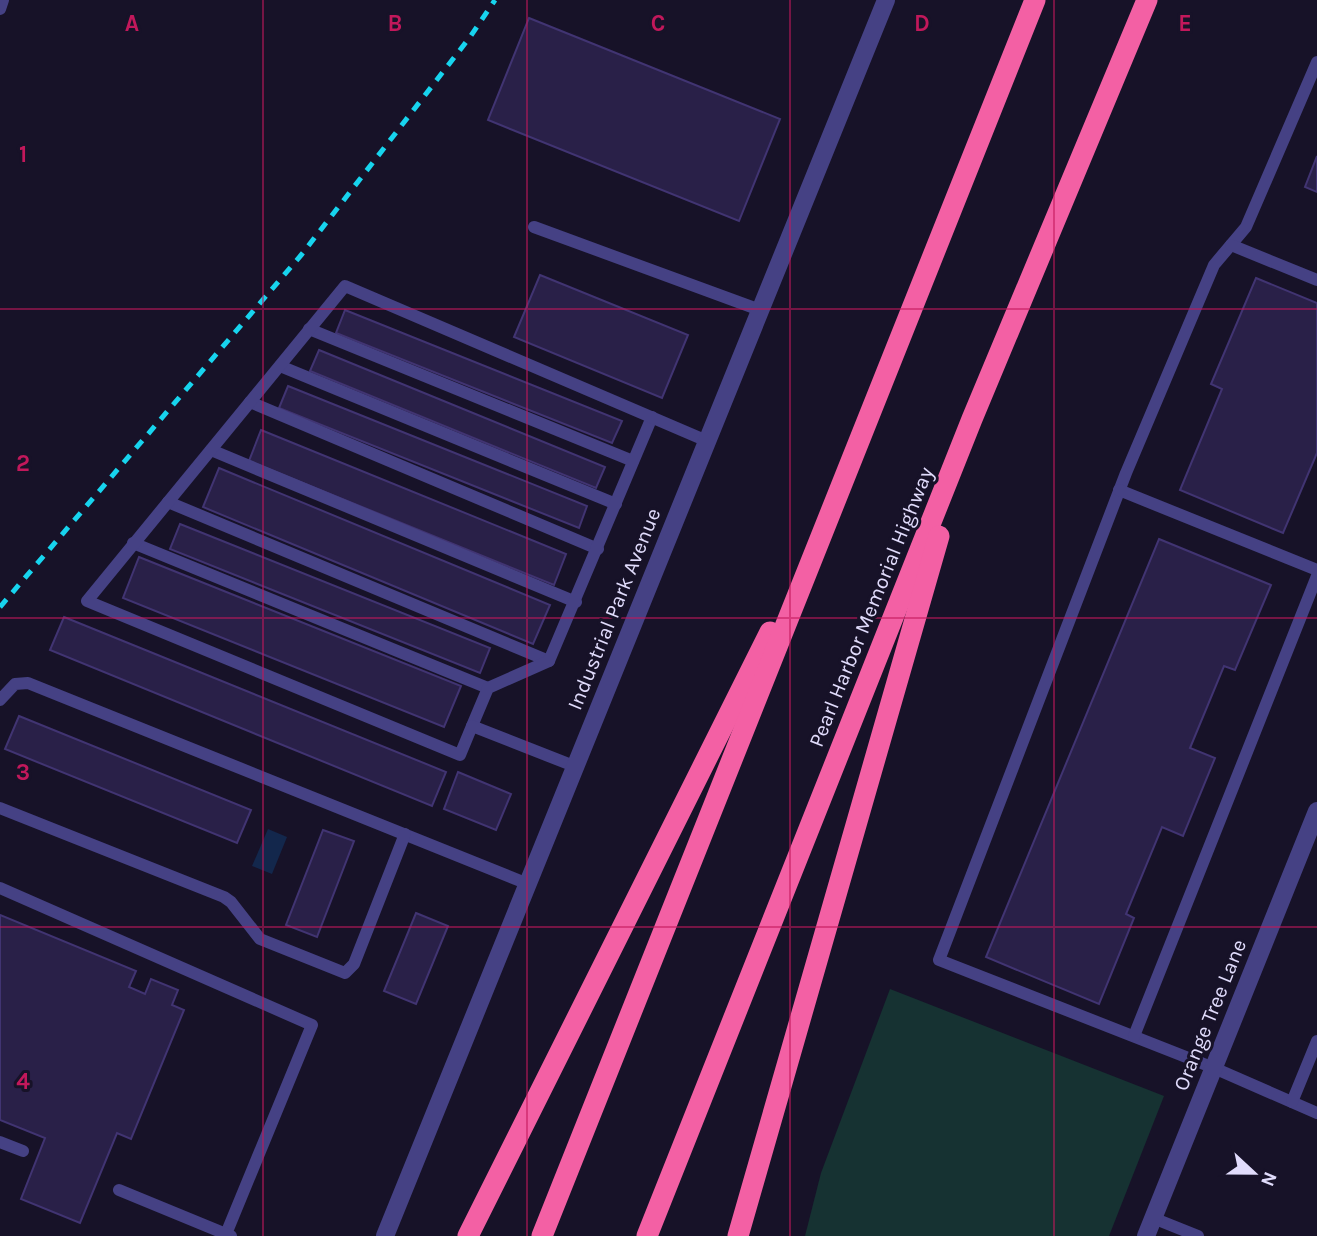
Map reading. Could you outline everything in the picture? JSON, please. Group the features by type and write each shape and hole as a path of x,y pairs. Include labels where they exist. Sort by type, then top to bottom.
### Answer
{"highway":[{"path":"542,1236 1035,0"},
{"name":"Pearl Harbor Memorial Highway","path":"648,1236 972,419 1147,0"},
{"path":"738,1236 972,419"},
{"path":"468,1236 835,502"}],"street":[{"name":"Industrial Park Avenue","path":"385,1236 886,0"},
{"name":"Orange Tree Lane","path":"1146,1236 1317,811"}],"lane":[{"path":"0,9 4,0"},
{"path":"1317,62 1246,227 1214,265 1119,490 939,960 1214,1068 1317,1113"},
{"path":"534,227 760,310"},
{"path":"1231,245 1317,280"},
{"path":"652,417 549,662 488,688 460,755 87,601 345,286 652,417 706,441"},
{"path":"309,329 633,461"},
{"path":"280,366 616,504"},
{"path":"250,402 598,549"},
{"path":"211,450 576,603"},
{"path":"1119,490 1317,570"},
{"path":"167,502 549,662"},
{"path":"133,542 488,688"},
{"path":"1134,1037 1317,576"},
{"path":"0,700 15,684 28,683 528,884"},
{"path":"472,726 574,766"},
{"path":"0,808 224,897 232,902 260,939 345,973 354,964 405,834"},
{"path":"0,888 312,1025 229,1235 119,1190"},
{"path":"1292,1102 1317,1041"},
{"path":"0,1142 23,1152"},
{"path":"1153,1218 1198,1236"}],"green space":[{"path":"890,989 1164,1096 1109,1236 805,1236 821,1173"}],"water":[{"path":"268,829 287,837 272,874 252,866"}],"building":[{"path":"529,18 780,119 739,221 488,120"},
{"path":"1317,156 1317,192 1305,187"},
{"path":"540,275 688,335 662,398 514,337"},
{"path":"1256,278 1317,303 1317,453 1283,533 1180,490 1222,389 1211,384"},
{"path":"345,310 622,421 612,443 336,333"},
{"path":"319,350 605,467 596,488 310,371"},
{"path":"288,386 587,506 579,528 279,408"},
{"path":"261,430 566,554 554,585 249,461"},
{"path":"219,468 550,605 533,644 203,507"},
{"path":"180,524 490,648 480,673 170,549"},
{"path":"1159,539 1271,585 1235,670 1224,666 1190,748 1215,758 1183,836 1162,827 1126,914 1134,918 1099,1004 986,957"},
{"path":"139,557 461,686 444,727 123,598"},
{"path":"64,617 446,772 432,806 50,650"},
{"path":"19,716 251,810 237,843 5,749"},
{"path":"458,772 511,794 496,830 444,809"},
{"path":"323,830 354,841 317,937 286,925"},
{"path":"416,913 448,926 416,1004 384,991"},
{"path":"0,915 136,971 129,987 145,994 151,979 178,990 172,1005 184,1010 131,1139 117,1133 80,1223 21,1199 45,1138 0,1120"}],"railway":[{"path":"0,607 302,254 470,37 495,0"}]}
